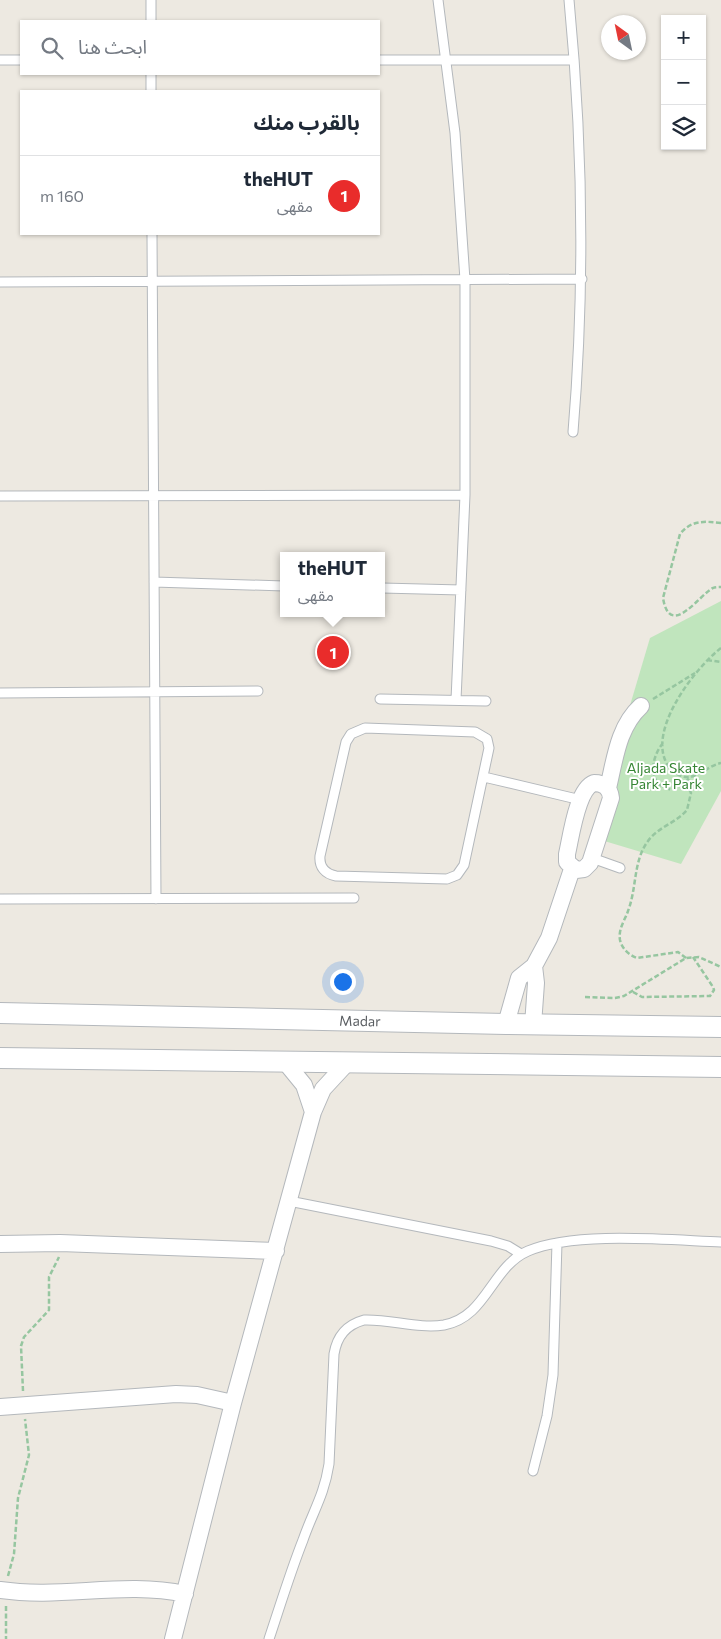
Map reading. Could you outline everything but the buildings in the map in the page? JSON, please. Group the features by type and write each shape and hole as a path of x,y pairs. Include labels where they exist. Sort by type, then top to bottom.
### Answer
{"street":[{"path":"572,869 584,869 592,858 611,798 608,788 622,731 641,706"},
{"path":"506,1024 519,978 534,966 549,938 572,869 566,858 585,788 589,784 599,783 608,788"},
{"path":"533,1025 536,983 534,966"},
{"name":"Madar","path":"0,1013 533,1025 721,1027"},
{"path":"0,1058 721,1067"},
{"path":"173,1639 234,1402 313,1112 323,1089 348,1062"},
{"path":"286,1063 304,1085 313,1112"},
{"path":"0,1244 60,1243 276,1251"},
{"path":"0,1407 176,1394 197,1395 234,1402"},
{"path":"2,1590 64,1593 148,1588 185,1594"}],"lane":[{"path":"151,0 151,20"},
{"path":"438,0 455,132 465,280 465,495 456,700"},
{"path":"569,0 581,169 582,279 573,432"},
{"path":"0,60 20,60"},
{"path":"380,60 573,60"},
{"path":"151,75 151,90"},
{"path":"152,235 156,899"},
{"path":"0,282 582,279"},
{"path":"0,496 465,495"},
{"path":"154,582 280,586"},
{"path":"385,588 461,590"},
{"path":"0,693 258,691"},
{"path":"380,699 486,701"},
{"path":"365,728 480,732 489,743 484,777 464,866 457,875 447,879 336,876 330,875 322,867 320,856 346,742 355,731 365,728"},
{"path":"484,777 581,800"},
{"path":"592,858 620,868"},
{"path":"0,899 354,898"},
{"path":"289,1201 491,1241 508,1246 521,1254"},
{"path":"269,1639 303,1540 322,1498 329,1464 334,1354 338,1338 349,1326 364,1320 428,1326 455,1322 476,1308 502,1272 521,1254 557,1243 614,1238 721,1242"},
{"path":"533,1471 547,1416 553,1375 557,1243"}],"path":[{"path":"721,523 697,522 685,528 680,534 663,598 664,606 671,613 677,615 693,608 711,590 721,587"},
{"path":"691,777 678,775 668,766 664,742 667,722 696,672 721,648"},
{"path":"707,660 721,662"},
{"path":"641,706 696,672"},
{"path":"664,742 656,755 654,763 655,780 661,788 671,790 691,777 721,763"},
{"path":"686,782 691,793 687,810 659,829 642,849 637,866 632,901 619,934 622,947 631,956 638,958 678,952 686,958"},
{"path":"633,992 642,997 710,996 714,990 713,987 692,956"},
{"path":"585,997 615,998 633,992 692,956 721,967"},
{"path":"6,1639 7,1616 2,1590 14,1554 18,1498 29,1455 21,1346 24,1337 49,1310 49,1277 57,1265 60,1243"}],"green space":[{"name":"Aljada Skate Park + Park","path":"721,601 721,791 681,864 591,837 650,638"}],"place":[{"name":"theHUT","path":"333,652"}]}
